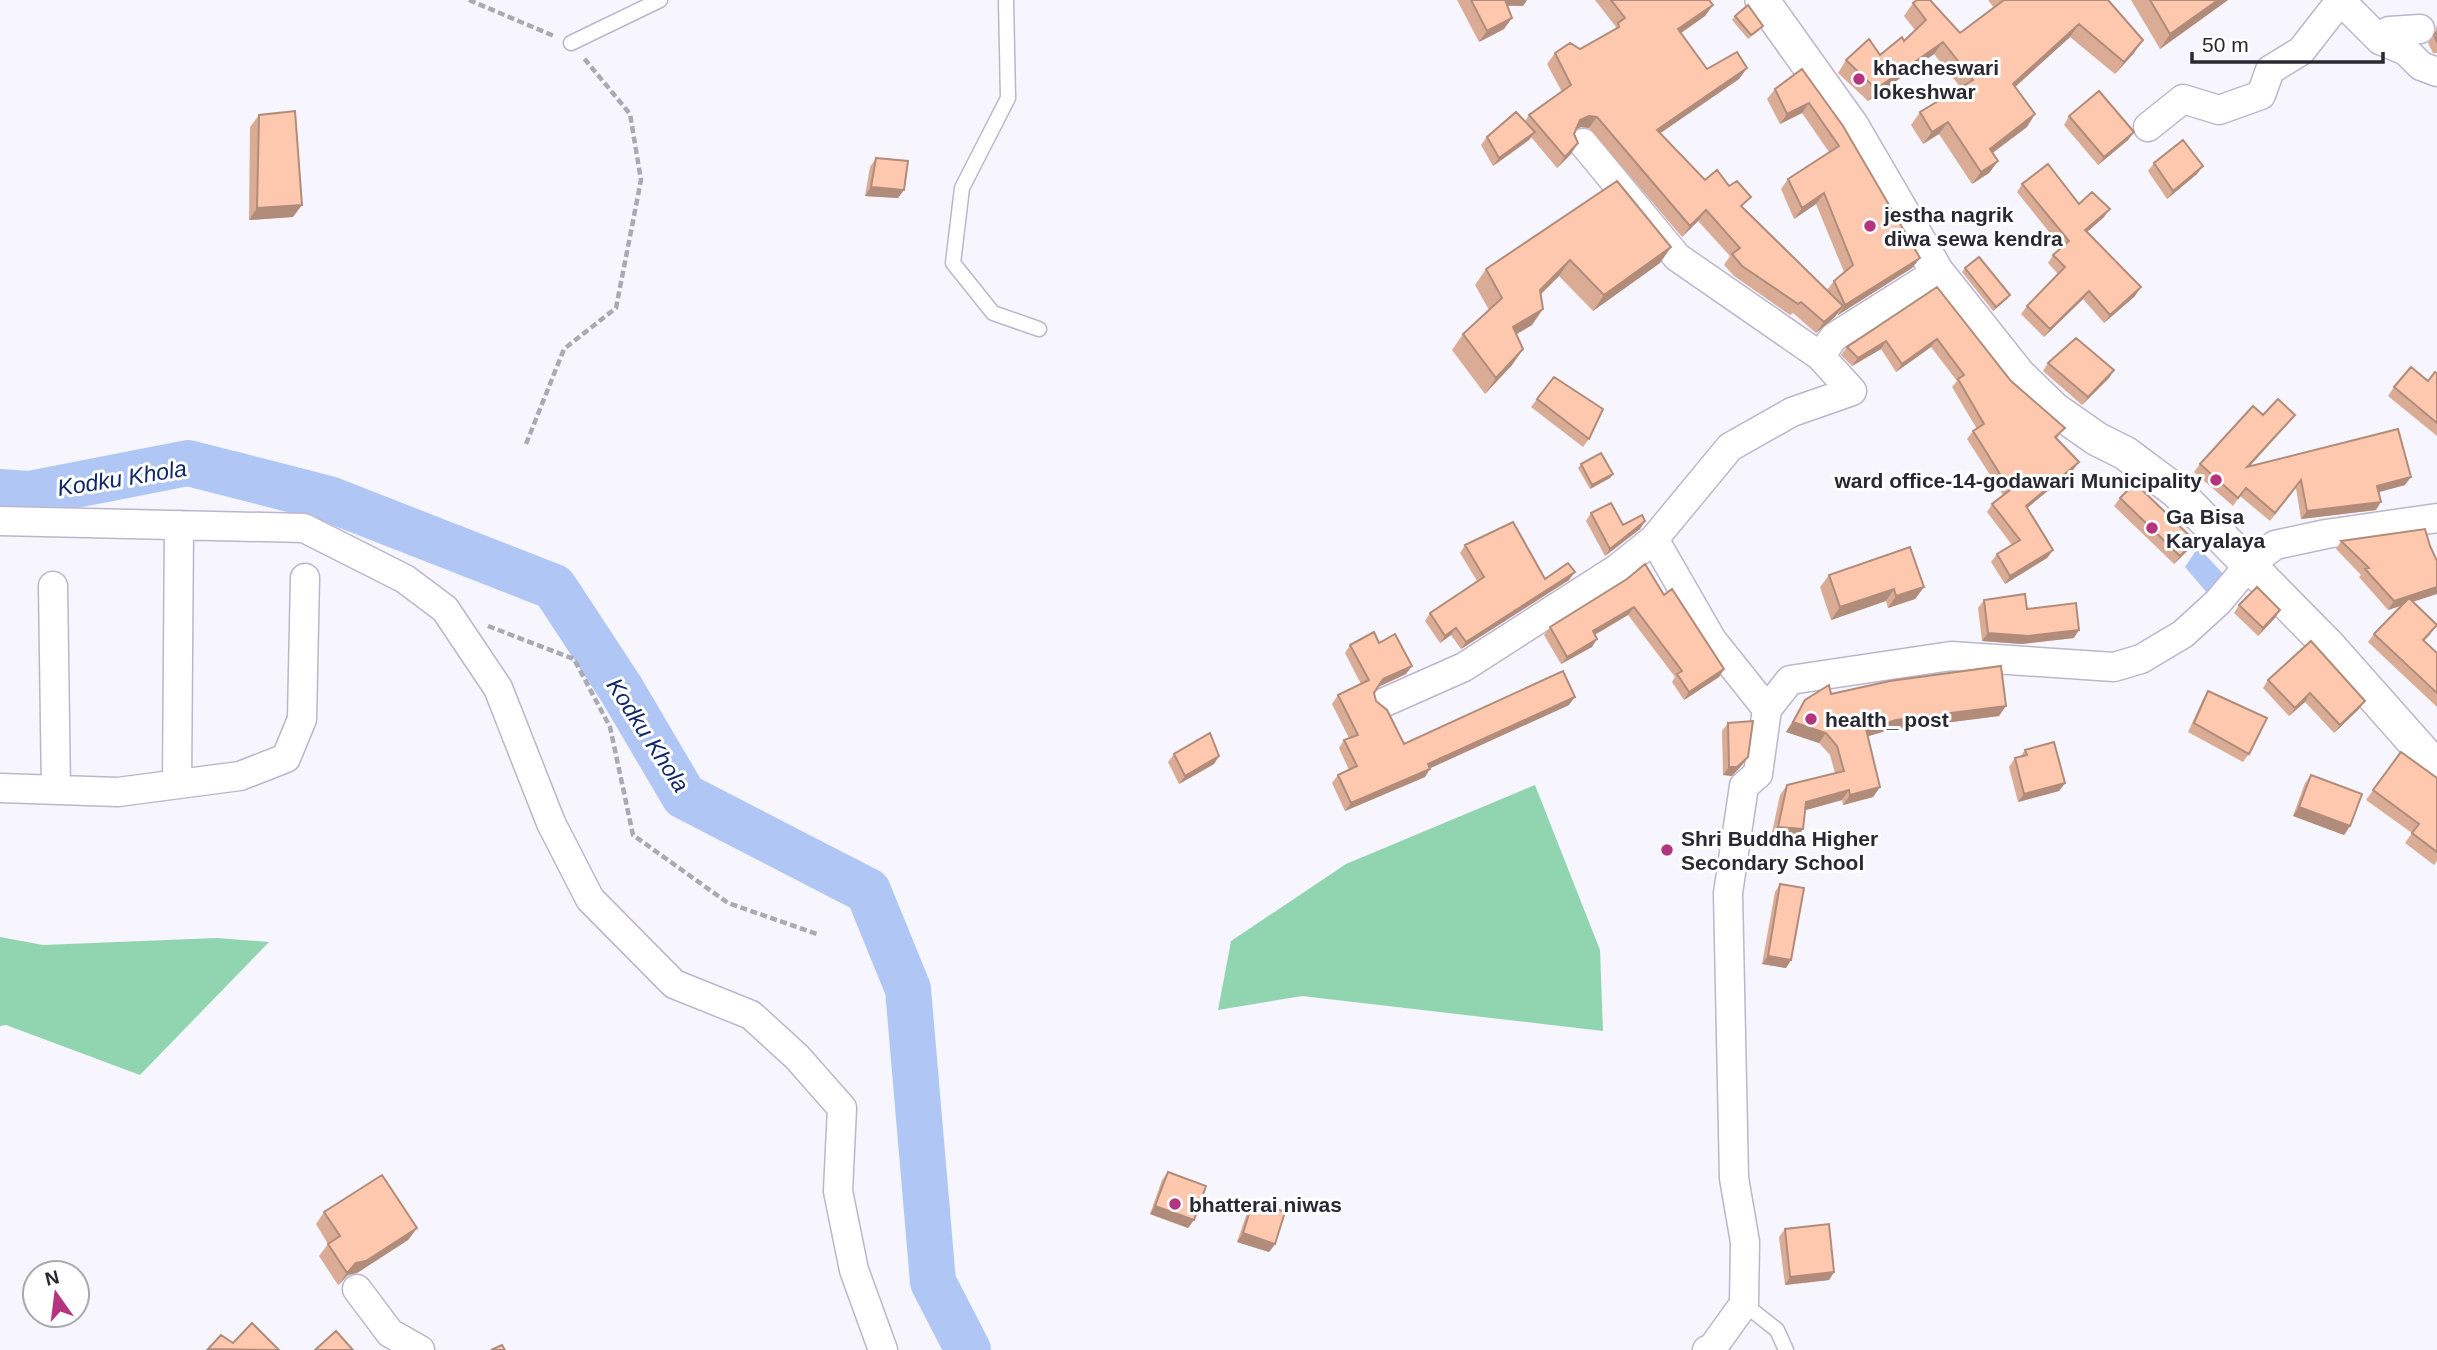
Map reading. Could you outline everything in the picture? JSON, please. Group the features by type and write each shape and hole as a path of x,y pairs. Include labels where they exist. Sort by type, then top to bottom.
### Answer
{"street":[{"path":"1762,0 1852,126 1937,272 2002,356 2054,409 2097,439 2125,453 2176,491 2328,645 2437,768"},
{"path":"2148,127 2183,99 2219,110 2261,94 2270,70 2301,51 2340,0 2351,8 2379,40 2406,51 2421,66 2437,72"},
{"path":"2379,40 2389,31 2420,29"},
{"path":"1385,702 1464,667 1618,568 1654,539 1730,447 1792,412 1852,391 1820,356 1677,257 1583,143"},
{"path":"1820,356 1834,337 1937,272"},
{"path":"1706,1350 1713,1347 1745,1304 1745,1242 1734,1178 1728,893 1744,786 1758,774 1768,709 1790,680 1951,656 2114,667 2141,659 2183,634 2218,602 2250,564 2275,545 2326,534 2437,518"},
{"path":"0,522 303,528 405,579 445,609 499,688 551,822 590,899 674,984 751,1015 796,1057 842,1108 838,1191 854,1270 883,1350"},
{"path":"177,784 180,525"},
{"path":"1654,539 1712,640 1768,709"},
{"path":"0,788 118,792 240,776 286,758 302,719 305,578"},
{"path":"53,586 56,790"},
{"path":"357,1289 390,1334 421,1350"}],"lane":[{"path":"571,43 660,0"},
{"path":"1006,0 1008,98 962,188 953,263 993,313 1039,329"},
{"path":"1745,1304 1777,1330 1786,1350"}],"path":[{"path":"469,0 571,43 630,114 641,180 615,308 564,349 526,444"},
{"path":"445,609 574,659 610,727 633,835 728,904 817,934"}],"green space":[{"path":"1535,785 1600,950 1603,1031 1302,996 1218,1010 1231,941 1346,864"},
{"path":"0,937 43,945 217,938 269,942 140,1075 6,1025 0,1026"}],"water":[{"path":"2201,550 2224,575 2208,594 2185,567 2195,552"}],"building":[{"path":"1471,0 1505,0 1512,18 1487,31"},
{"path":"1611,0 1709,0 1713,5 1678,29 1707,69 1737,52 1747,68 1657,130 1705,180 1717,170 1729,186 1737,181 1751,197 1741,206 1843,306 1824,322 1801,302 1798,304 1742,266 1732,254 1740,248 1706,210 1690,226 1597,117 1589,116 1580,120 1574,134 1578,143 1565,157 1529,115 1571,85 1555,53 1570,43 1580,49 1619,27 1618,23 1625,18"},
{"path":"1917,0 1930,0 1960,33 2004,0 2108,0 2143,40 2124,62 2079,24 2013,84 2035,114 1990,149 1998,161 1981,172 1948,122 1932,132 1920,112 1973,80 1943,42 1876,89 1846,60 1869,39 1880,55 1902,37 1904,41 1926,20 1913,3"},
{"path":"2150,0 2218,0 2170,34"},
{"path":"1748,5 1763,26 1751,35 1735,16"},
{"path":"1802,69 1843,126 1920,258 1845,305 1834,281 1853,265 1824,193 1802,208 1788,179 1839,146 1809,103 1787,114 1775,89"},
{"path":"2099,91 2134,132 2104,157 2069,116"},
{"path":"295,111 302,205 257,208 259,115"},
{"path":"1516,112 1535,132 1499,158 1487,137"},
{"path":"2183,140 2203,166 2173,191 2154,163"},
{"path":"876,158 908,161 904,190 871,187"},
{"path":"2048,164 2079,204 2092,192 2110,209 2085,230 2141,287 2110,315 2089,291 2050,329 2027,306 2065,267 2053,255 2069,241 2022,184"},
{"path":"1617,181 1671,247 1604,295 1570,260 1540,290 1543,309 1513,327 1523,349 1496,378 1463,334 1502,298 1486,269"},
{"path":"1979,257 2010,295 1996,307 1965,268"},
{"path":"1937,287 2011,381 2065,428 2055,437 2079,462 2026,506 2053,550 2010,576 1997,554 2020,540 1992,504 2010,490 1973,431 1984,424 1958,379 1964,375 1937,339 1902,364 1886,341 1858,358 1847,347"},
{"path":"2076,338 2114,370 2088,397 2048,363"},
{"path":"2411,367 2428,381 2437,373 2437,423 2394,387"},
{"path":"1554,377 1603,409 1589,439 1537,399"},
{"path":"2278,399 2295,415 2247,467 2398,429 2411,477 2377,486 2381,502 2307,511 2301,480 2275,513 2246,488 2238,498 2200,464 2253,406 2263,415"},
{"path":"1601,453 1613,474 1592,485 1581,464"},
{"path":"2135,483 2195,541 2180,556 2120,498"},
{"path":"1611,503 1623,525 1642,515 1645,521 1610,549 1591,513"},
{"path":"1513,522 1545,579 1568,563 1575,572 1466,642 1456,628 1445,636 1430,613 1484,577 1465,545"},
{"path":"2425,529 2437,561 2437,587 2394,601 2365,569 2369,568 2341,541"},
{"path":"1910,547 1924,587 1896,596 1894,589 1840,607 1829,575"},
{"path":"1645,564 1664,595 1672,589 1724,669 1689,692 1677,674 1682,671 1634,607 1593,631 1597,639 1567,657 1550,627 1627,579"},
{"path":"2257,587 2280,610 2263,628 2239,605"},
{"path":"2025,594 2027,609 2076,603 2079,630 2028,636 1988,633 1984,600"},
{"path":"2409,598 2437,625 2423,640 2437,653 2437,693 2374,634"},
{"path":"1374,632 1379,643 1395,634 1412,666 1383,679 1374,693 1376,701 1387,710 1404,744 1563,671 1575,697 1428,764 1430,769 1351,803 1338,775 1357,766 1344,740 1358,735 1338,695 1369,680 1350,645"},
{"path":"2311,641 2365,701 2340,725 2310,693 2295,708 2268,680"},
{"path":"2001,666 2006,706 1896,720 1866,729 1880,787 1850,795 1849,790 1806,802 1803,829 1778,827 1787,785 1844,771 1837,746 1826,733 1793,722 1805,700 1829,685 1831,694 1890,681"},
{"path":"2208,691 2267,718 2249,754 2194,723"},
{"path":"1753,721 1748,757 1737,767 1729,767 1728,723"},
{"path":"1210,733 1219,756 1185,776 1174,754"},
{"path":"2054,742 2065,783 2024,794 2015,758 2027,755 2025,750"},
{"path":"2401,752 2437,778 2437,852 2412,833 2419,824 2373,790"},
{"path":"2311,775 2362,794 2350,826 2299,807"},
{"path":"1780,884 1804,888 1791,960 1768,956"},
{"name":"bhatterai niwas","path":"1168,1172 1206,1186 1194,1220 1155,1206"},
{"path":"382,1175 417,1228 366,1261 356,1263 347,1273 328,1244 340,1236 324,1212"},
{"path":"1253,1201 1285,1212 1275,1244 1243,1233"},
{"path":"1829,1224 1834,1272 1790,1277 1785,1229"},
{"path":"252,1323 279,1350 208,1349 221,1335 233,1343"},
{"path":"336,1331 353,1350 315,1350"},
{"path":"502,1345 505,1350 491,1350"}],"waterway":[{"name":"Kodku Khola","path":"0,492 29,494 188,463 329,499 554,587 621,689 684,796 868,891 908,989 933,1282 968,1350"}],"place":[{"name":"khacheswari lokeshwar","path":"1859,79"},
{"name":"jestha nagrik diwa sewa kendra","path":"1870,226"},
{"name":"ward office-14-godawari Municipality","path":"2216,480"},
{"name":"Ga Bisa Karyalaya","path":"2152,528"},
{"name":"health_ post","path":"1811,719"},
{"name":"Shri Buddha Higher Secondary School","path":"1667,850"},
{"name":"bhatterai niwas","path":"1175,1204"}]}
